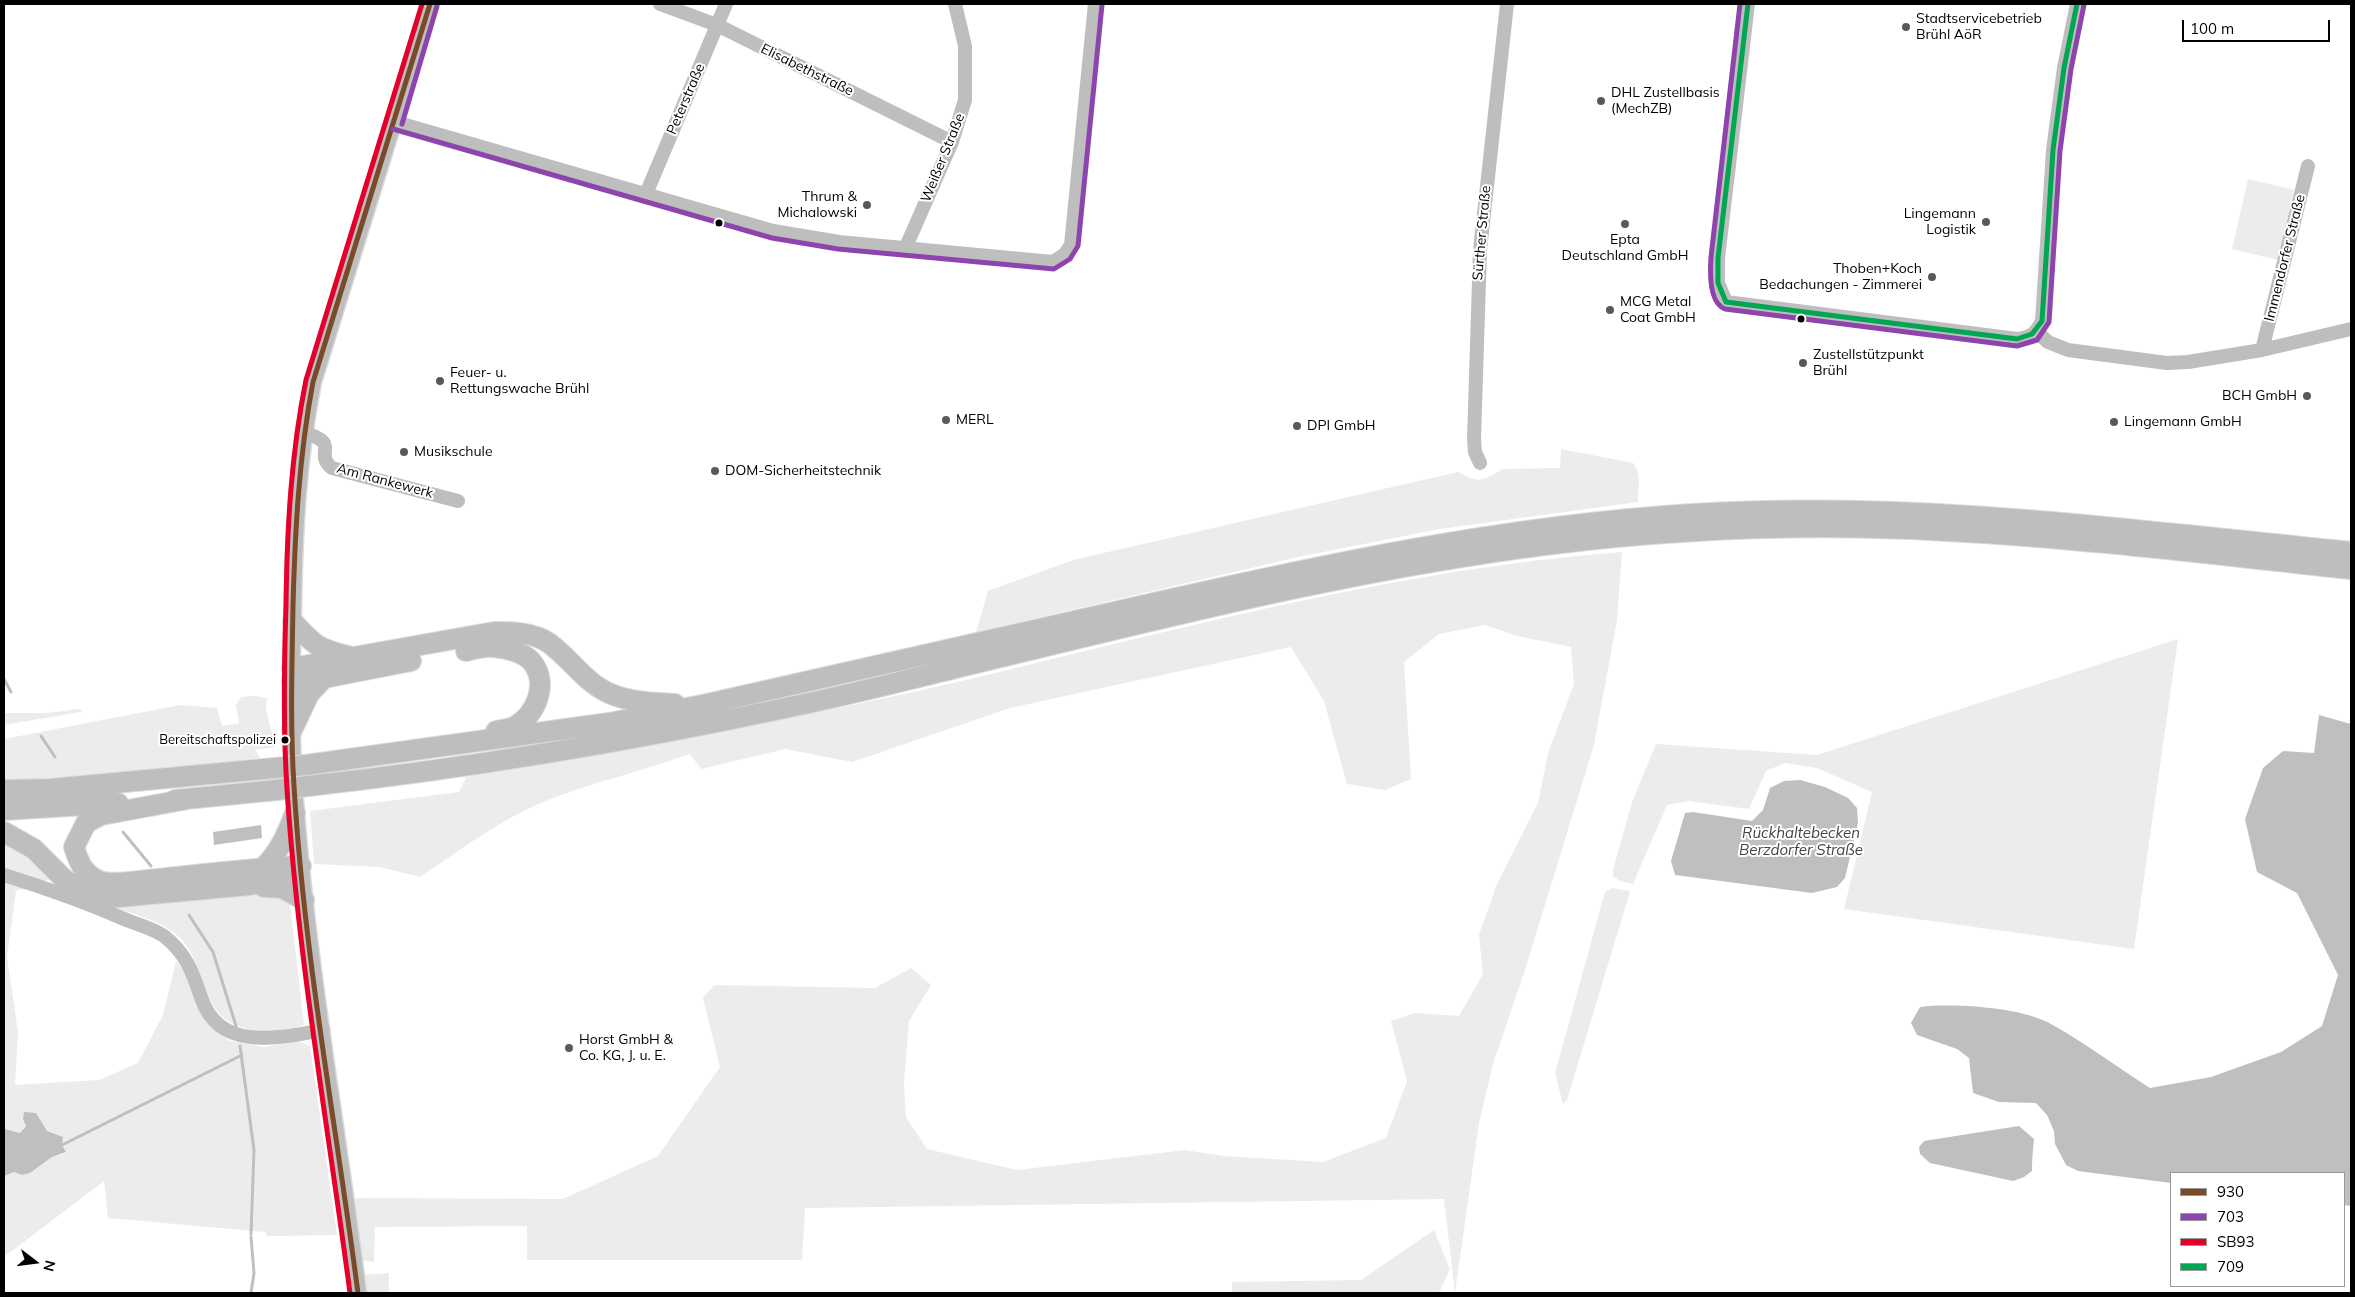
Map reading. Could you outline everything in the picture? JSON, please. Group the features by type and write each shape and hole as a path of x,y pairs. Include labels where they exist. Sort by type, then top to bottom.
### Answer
{"highway":[{"path":"4,790 50,789 306,765 609,723 707,704 1328,564 1474,538 1633,527 1825,510 1945,513 2078,523 2351,552"},
{"path":"1693,522 1961,531 2081,541 2351,569"},
{"path":"4,810 188,799 277,790 552,754 793,707 1169,617 1361,575 1633,527"},
{"path":"292,622 312,643 354,658"},
{"path":"292,674 354,658 494,632 520,632 548,643 585,678 611,694 656,703 707,704"},
{"path":"292,674 324,678 491,646 515,652 531,660 541,678 540,693 532,712 514,727 414,751"},
{"path":"292,730 309,694 324,678"},
{"path":"188,799 101,815 86,823 74,847 78,862 86,874 102,882 128,882 263,868 302,871"},
{"path":"263,868 277,854 285,841 296,813"},
{"path":"4,832 34,849 65,880 93,895 120,897 250,885 302,871"},
{"path":"250,885 282,888 304,900"}],"main road":[{"path":"358,1293 304,900 296,813 292,730 292,622 296,511 304,433 313,382 430,4"}],"street":[{"name":"Elisabethstraße","path":"660,4 717,25 952,142"},
{"name":"Peterstraße","path":"646,194 726,4"},
{"name":"Weißer Straße","path":"905,249 952,142 965,100 964,46 955,4"},
{"path":"394,122 773,231 839,242 1053,262 1065,254 1071,245 1095,4"},
{"name":"Sürther Straße","path":"1480,463 1475,452 1474,439 1480,250 1507,4"},
{"path":"1748,4 1718,258 1718,283 1726,302 2018,339 2027,338 2037,332 2042,321 2053,150 2064,68 2077,4"},
{"name":"Immendorfer Straße","path":"2262,350 2308,166"},
{"path":"2037,332 2048,342 2068,350 2167,363 2188,362 2262,350 2351,329"},
{"name":"Am Rankewerk","path":"304,433 320,437 323,440 326,461 332,468 458,501"},
{"path":"4,874 100,908 161,934 171,943 191,968 203,1004 214,1019 226,1029 244,1037 264,1039 323,1030"}],"shaded area":[{"path":"2248,179 2294,190 2278,260 2232,249"},
{"path":"1561,449 1633,463 1639,476 1638,502 1440,529 1303,556 976,632 988,591 1073,560 1458,472 1479,480 1491,476 1502,469 1560,468"},
{"path":"1622,552 1617,620 1594,745 1524,973 1493,1064 1479,1123 1455,1293 1444,1199 805,1208 802,1260 527,1260 527,1226 375,1227 374,1262 361,1260 355,1198 563,1199 658,1156 720,1067 703,998 714,985 875,988 911,968 931,985 909,1021 904,1082 906,1117 927,1149 1017,1170 1185,1150 1223,1156 1323,1162 1386,1138 1407,1081 1391,1021 1415,1013 1459,1016 1483,974 1479,935 1497,884 1538,803 1549,750 1574,684 1571,647 1517,636 1485,625 1439,634 1404,662 1411,779 1385,790 1347,784 1324,701 1291,647 1010,708 852,762 785,749 701,769 690,754 583,788 531,807 482,835 420,877 380,867 314,864 310,811 459,792 466,777 717,732 904,694 1210,621 1374,586 1539,560"},
{"path":"2178,639 2134,949 1844,909 1872,792 1817,768 1785,763 1766,771 1749,809 1689,801 1667,805 1633,884 1620,881 1613,876 1632,802 1656,744 1817,755"},
{"path":"255,696 267,698 266,710 275,747 255,750 260,758 133,774 4,781 4,739 180,705 217,708 222,726 239,723 236,705 241,697"},
{"path":"83,710 81,712 4,725 4,713 47,713"},
{"path":"4,838 57,877 16,891 7,957 18,1032 15,1085 99,1080 138,1063 163,1015 176,961 191,980 213,1028 230,1041 264,1047 298,1041 310,1046 337,1235 267,1236 265,1232 108,1218 104,1181 4,1257 4,1176 14,1172 22,1175 30,1173 52,1157 66,1153 62,1145 63,1137 47,1131 35,1113 20,1133 5,1129 4,1131"},
{"path":"1612,888 1630,891 1567,1100 1563,1104 1555,1073 1605,892"},
{"path":"277,890 290,904 304,1025 277,1030 263,1031 250,1029 237,1026 226,1019 216,1010 208,997 191,953 174,932 156,922 105,905"},
{"path":"1434,1230 1450,1269 1439,1293 1232,1293 1232,1282 1361,1280"},
{"path":"389,1273 389,1293 366,1293 364,1275"}],"water":[{"path":"2319,715 2351,724 2351,1206 2345,1205 2345,1172 2170,1172 2170,1183 2078,1171 2066,1165 2055,1144 2054,1131 2047,1115 2036,1103 1999,1102 1973,1093 1969,1058 1957,1049 1917,1035 1911,1023 1920,1007 1968,1006 2023,1014 2038,1018 2064,1031 2150,1088 2211,1077 2281,1052 2322,1026 2338,975 2297,893 2257,872 2245,819 2263,768 2283,751 2314,753"},
{"name":"Rückhaltebecken Berzdorfer Straße","path":"1800,780 1825,787 1848,798 1857,808 1858,823 1845,878 1837,887 1812,893 1675,875 1671,861 1685,813 1693,812 1752,821 1763,810 1770,788 1784,781"},
{"path":"261,825 262,838 214,845 213,832"},
{"path":"24,1112 36,1113 47,1131 63,1137 62,1145 66,1152 52,1157 30,1173 22,1175 14,1172 4,1176 4,1131 5,1129 20,1133 26,1126 23,1119"},
{"path":"2019,1126 2034,1139 2032,1171 2024,1177 2013,1181 1930,1163 1920,1154 1919,1147 1924,1141"}],"waterway":[{"path":"4,679 11,692"},
{"path":"41,736 55,757"},
{"path":"123,832 151,866"},
{"path":"189,915 213,952 236,1026"},
{"path":"240,1046 254,1150 251,1234"},
{"path":"62,1145 242,1055"},
{"path":"251,1237 254,1273 251,1293"}],"transit line":[{"name":"SB93","path":"350,1293 298,916 287,789 284,720 289,520 293,464 306,380 422,4"},
{"name":"930","path":"358,1293 313,977 299,850 292,718 293,606 297,522 304,438 313,382 430,4"},
{"name":"703","path":"1740,4 1711,257 1713,294 1720,306 1725,309 2017,346 2037,340 2049,322 2060,151 2071,69 2084,5"},
{"name":"709","path":"1748,4 1718,258 1718,283 1726,302 2017,339 2032,334 2042,321 2053,150 2064,68 2077,4"},
{"name":"703","path":"393,129 772,238 838,249 1054,269 1070,259 1078,246 1102,5"},
{"name":"703","path":"402,124 437,6"}],"place":[{"name":"Stadtservicebetrieb Brühl AöR","path":"1906,27"},
{"name":"DHL Zustellbasis (MechZB)","path":"1601,101"},
{"name":"Thrum & Michalowski","path":"867,205"},
{"name":"Lingemann Logistik","path":"1986,222"},
{"name":"Epta Deutschland GmbH","path":"1625,224"},
{"name":"Thoben+Koch Bedachungen - Zimmerei","path":"1932,277"},
{"name":"MCG Metal Coat GmbH","path":"1610,310"},
{"name":"Zustellstützpunkt Brühl","path":"1803,363"},
{"name":"Feuer- u. Rettungswache Brühl","path":"440,381"},
{"name":"BCH GmbH","path":"2307,396"},
{"name":"MERL","path":"946,420"},
{"name":"Lingemann GmbH","path":"2114,422"},
{"name":"DPI GmbH","path":"1297,426"},
{"name":"Musikschule","path":"404,452"},
{"name":"DOM-Sicherheitstechnik","path":"715,471"},
{"name":"Bereitschaftspolizei","path":"285,740"},
{"name":"Horst GmbH & Co. KG, J. u. E.","path":"569,1048"}]}
